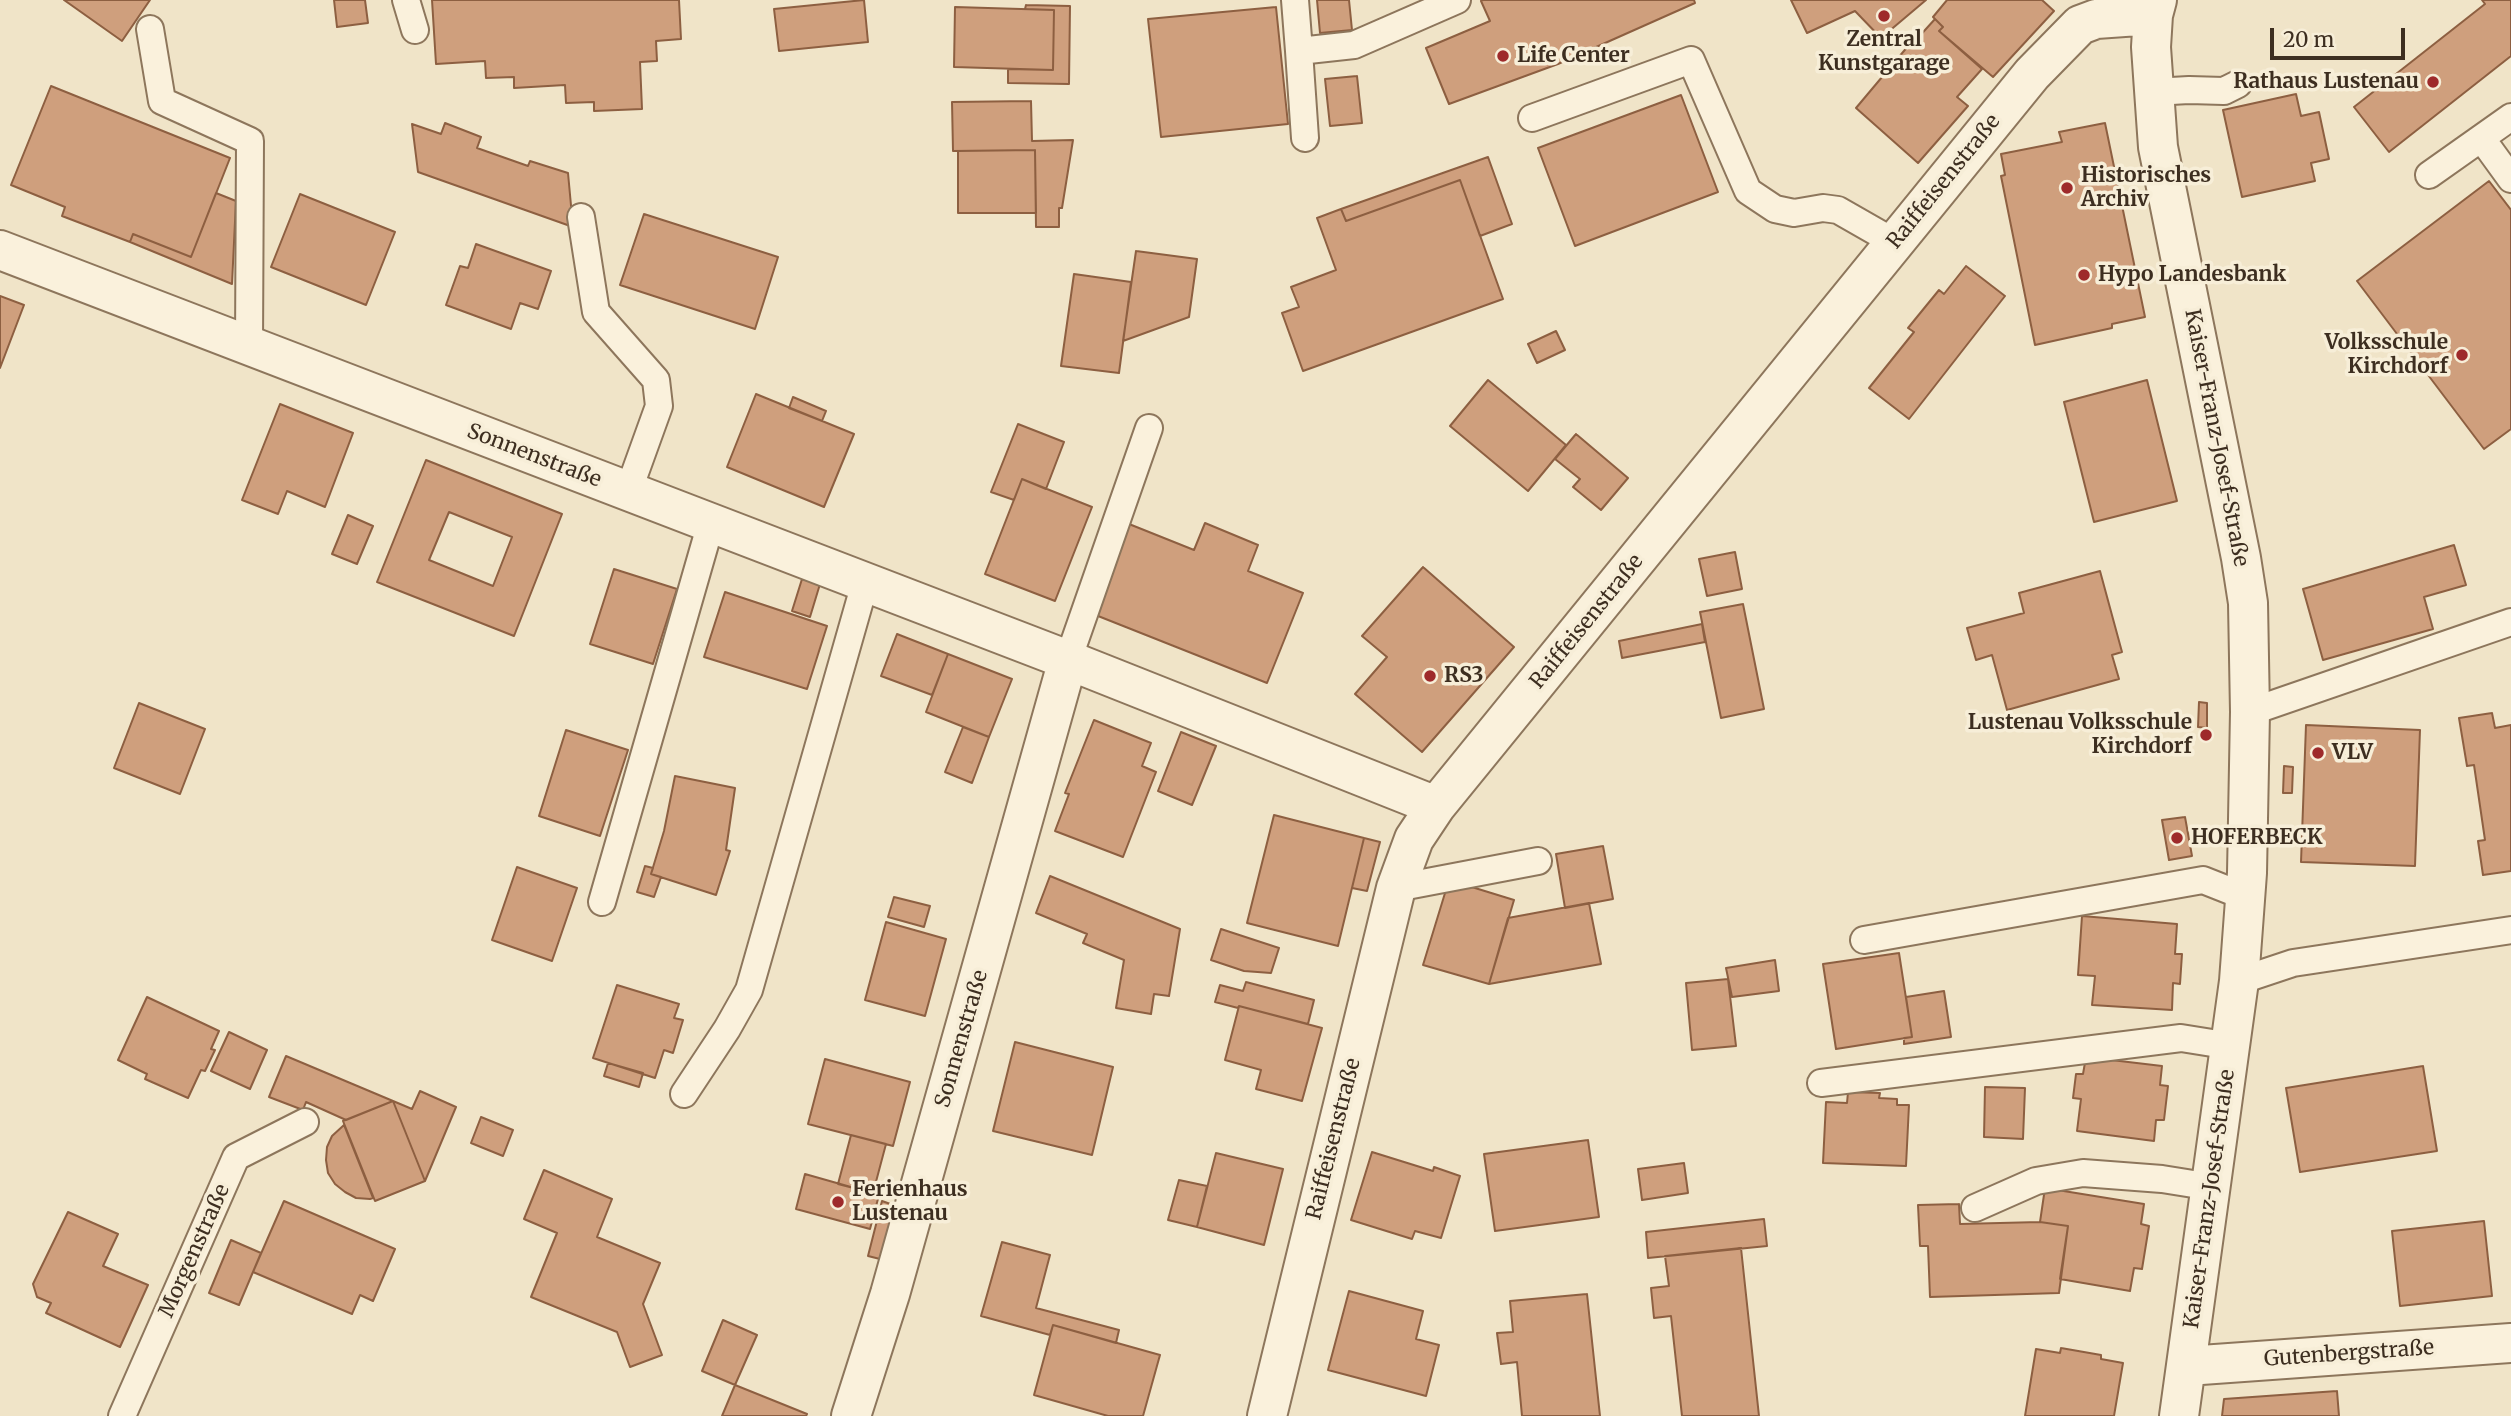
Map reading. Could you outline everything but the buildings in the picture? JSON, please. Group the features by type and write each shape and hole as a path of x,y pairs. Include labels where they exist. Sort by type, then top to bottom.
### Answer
{"street":[{"name":"Kaiser-Franz-Josef-Straße","path":"2148,5 2152,92 2158,147 2248,603 2250,767 2246,897 2239,981 2179,1416"},
{"name":"Raiffeisenstraße","path":"1267,1416 1396,888 1414,839 1436,806 2032,74 2080,25 2148,5"},
{"name":"Sonnenstraße","path":"0,250 1068,660 1436,806"},
{"name":"Sonnenstraße","path":"851,1416 890,1294 1068,660"},
{"name":"Gutenbergstraße","path":"2187,1366 2511,1343"}],"lane":[{"path":"406,0 415,30"},
{"path":"1295,0 1305,138"},
{"path":"1299,51 1354,45 1457,0"},
{"path":"150,29 162,101 250,141 249,346"},
{"path":"1532,118 1691,60 1748,191 1776,209 1794,213 1823,208 1838,210 1894,243"},
{"path":"2152,92 2224,91 2238,84"},
{"path":"2429,175 2511,117"},
{"path":"2482,139 2511,179"},
{"path":"581,217 596,312 656,380 659,406 628,492"},
{"path":"1068,660 1149,428"},
{"path":"602,902 711,523"},
{"path":"684,1094 750,990 865,583"},
{"path":"2250,712 2511,622"},
{"path":"1396,888 1538,861"},
{"path":"1864,940 2203,880 2246,897"},
{"path":"2239,981 2292,963 2511,930"},
{"path":"1821,1083 2181,1038 2231,1046"},
{"name":"Morgenstraße","path":"122,1416 236,1157 305,1122"},
{"path":"1975,1209 2036,1181 2083,1173 2211,1186"}],"place":[{"name":"Zentral Kunstgarage","path":"1884,16"},
{"name":"Life Center","path":"1503,56"},
{"name":"Rathaus Lustenau","path":"2433,82"},
{"name":"Historisches Archiv","path":"2067,188"},
{"name":"Hypo Landesbank","path":"2084,275"},
{"name":"Volksschule Kirchdorf","path":"2462,355"},
{"name":"RS3","path":"1430,676"},
{"name":"Lustenau Volksschule Kirchdorf","path":"2206,735"},
{"name":"VLV","path":"2318,753"},
{"name":"HOFERBECK","path":"2177,838"},
{"name":"Ferienhaus Lustenau","path":"838,1202"}]}
